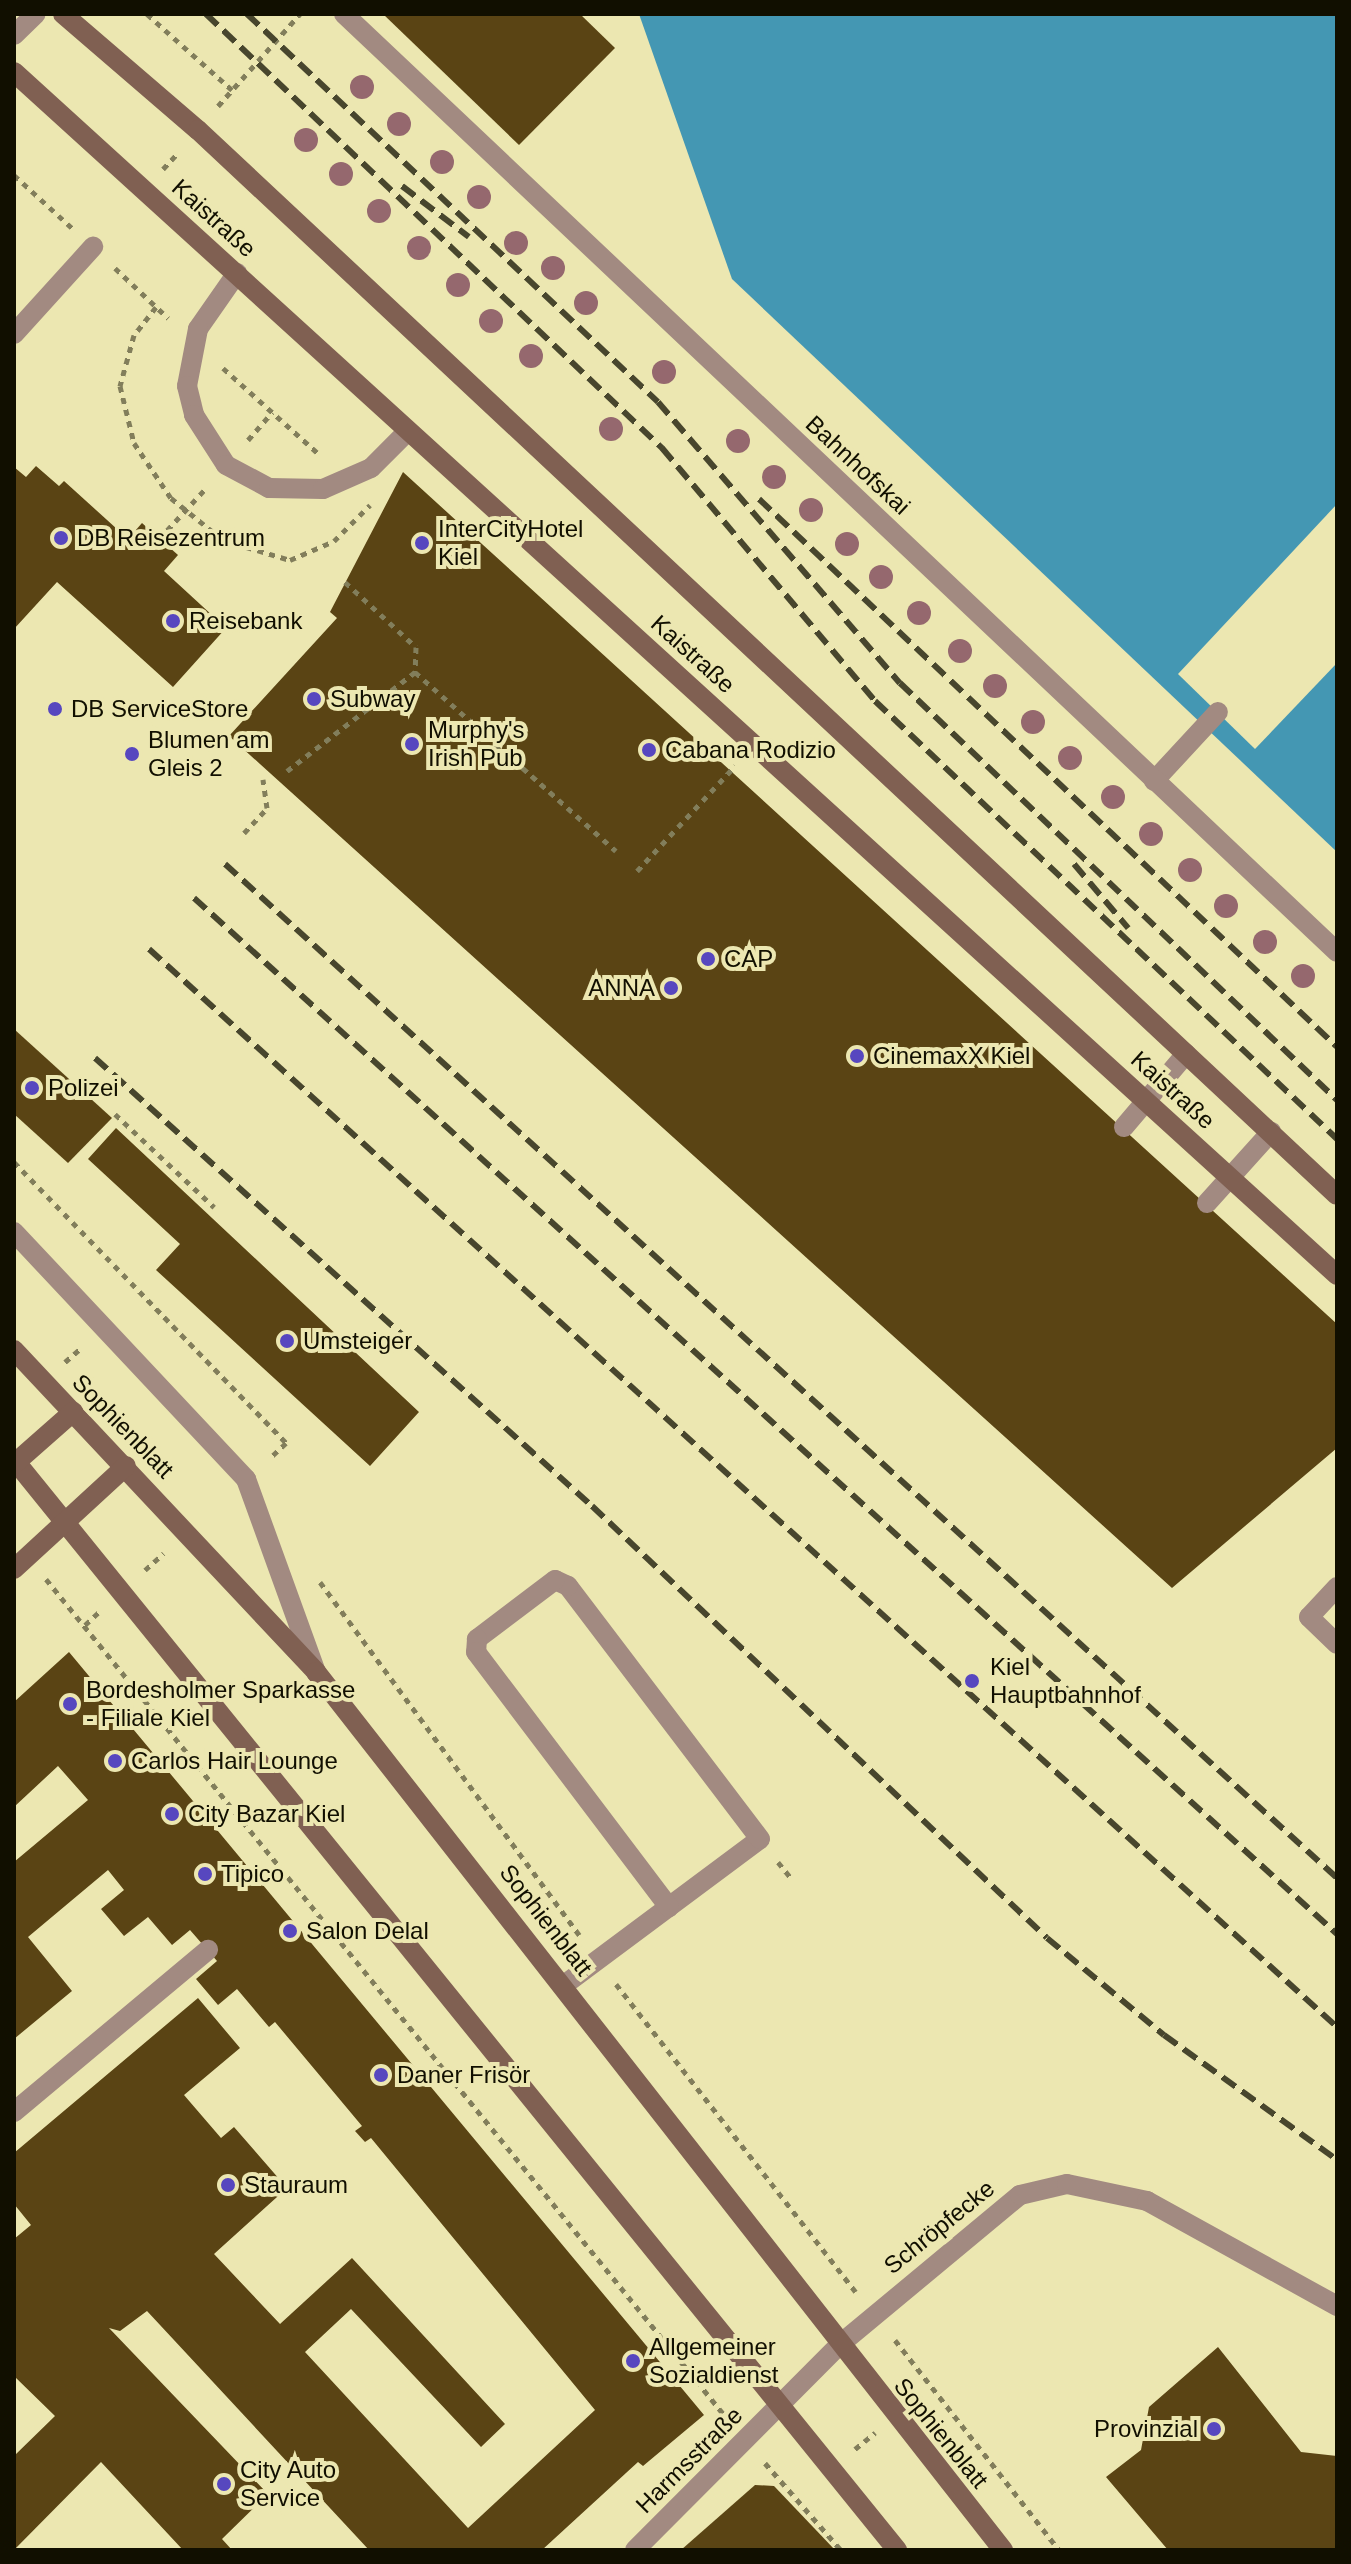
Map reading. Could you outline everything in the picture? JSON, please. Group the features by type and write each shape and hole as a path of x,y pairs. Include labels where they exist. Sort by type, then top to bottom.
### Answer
{"main road":[{"name":"Kaistraße","path":"63,14 198,130 1337,1195"},
{"name":"Kaistraße","path":"14,72 1337,1275"},
{"name":"Sophienblatt","path":"14,1350 316,1672 564,1985 838,2346 1003,2550"},
{"path":"73,1412 15,1461 67,1521 778,2407 897,2550"},
{"path":"14,1569 126,1466"}],"street":[{"path":"14,35 36,14"},
{"name":"Bahnhofskai","path":"344,14 1337,952"},
{"path":"14,334 93,247"},
{"path":"237,273 193,342 189,400 226,465 285,491 348,480 407,432"},
{"path":"1154,781 1218,712"},
{"path":"1124,1127 1148,1103 1186,1054"},
{"path":"1207,1203 1271,1132"},
{"path":"14,1232 251,1486 316,1672"},
{"path":"564,1985 598,1960 669,1907 760,1839 568,1586 555,1580 477,1639 476,1652 669,1907"},
{"path":"1337,1587 1309,1617 1337,1644"},
{"path":"14,2112 208,1950"},
{"name":"Schröpfecke","path":"778,2407 838,2346 1020,2195 1067,2184 1147,2201 1337,2306"},
{"name":"Harmsstraße","path":"635,2550 778,2407"}],"path":[{"path":"147,14 232,90 300,14"},
{"path":"14,175 93,247 193,342 372,502 334,541 290,560 236,546 186,511 144,462 121,405 127,351 156,307"},
{"path":"159,539 195,502"},
{"path":"287,771 415,672 416,647 345,582"},
{"path":"415,672 616,851"},
{"path":"637,871 755,745"},
{"path":"244,833 267,808 263,779"},
{"path":"115,1114 214,1207"},
{"path":"14,1162 286,1443 266,1461"},
{"path":"150,1565 161,1556"},
{"path":"314,1573 598,1960 876,2313 930,2389 1059,2550"},
{"path":"52,1586 746,2441 841,2550"},
{"path":"85,1625 103,1608"},
{"path":"795,2498 930,2389"}],"water":[{"path":"639,14 1337,14 1337,852 732,279"}],"pier":[{"path":"1337,504 1337,663 1255,749 1178,674"}],"building":[{"path":"383,14 580,14 615,48 519,145"},
{"path":"36,466 59,486 64,481 128,539 142,523 178,555 164,571 226,628 173,687 57,582 14,629 14,467 26,477"},
{"name":"CAP","path":"403,472 1337,1324 1337,1448 1172,1588 229,736 337,618 330,612"},
{"path":"14,1029 112,1118 68,1163 14,1114"},
{"name":"Umsteiger","path":"116,1128 419,1412 370,1466 156,1270 180,1244 88,1159"},
{"path":"69,1652 704,2415 643,2466 638,2462 542,2550 369,2550 147,2311 120,2331 109,2328 268,2494 222,2539 232,2550 183,2550 101,2462 14,2550 14,2456 55,2416 14,2376 14,2239 31,2225 14,2204 14,2153 198,1998 240,2048 184,2095 221,2138 234,2127 287,2188 214,2254 280,2324 352,2258 505,2424 481,2447 351,2309 305,2352 468,2528 595,2410 371,2138 365,2142 355,2131 362,2126 275,2022 269,2027 237,1989 218,2005 196,1979 217,1961 190,1930 172,1945 148,1917 124,1936 101,1909 124,1890 108,1870 28,1937 72,1991 14,2039 14,1862 88,1800 58,1766 14,1807 14,1702"},
{"name":"Provinzial","path":"1218,2347 1301,2452 1337,2456 1337,2550 1168,2550 1106,2477 1141,2450 1149,2407"},
{"path":"755,2485 774,2486 835,2550 681,2550"}],"railway":[{"path":"206,14 662,448 875,701 1337,1139"},
{"path":"247,14 658,402 900,683 1337,1100"},
{"path":"402,186 469,237"},
{"path":"759,499 1337,1047"},
{"path":"225,864 1337,1878"},
{"path":"1074,864 1128,928"},
{"path":"194,898 1337,1934"},
{"path":"149,949 1337,2027"},
{"path":"95,1058 592,1506 1047,1938 1164,2035 1337,2160"}],"place":[{"name":"DB Reisezentrum","path":"61,538"},
{"name":"InterCityHotel Kiel","path":"422,543"},
{"name":"Reisebank","path":"173,621"},
{"name":"Subway","path":"314,699"},
{"name":"DB ServiceStore","path":"55,709"},
{"name":"Murphy's Irish Pub","path":"412,744"},
{"name":"Cabana Rodizio","path":"649,750"},
{"name":"Blumen am Gleis 2","path":"132,754"},
{"name":"CAP","path":"708,959"},
{"name":"ANNA","path":"671,988"},
{"name":"CinemaxX Kiel","path":"857,1056"},
{"name":"Polizei","path":"32,1088"},
{"name":"Umsteiger","path":"287,1341"},
{"name":"Kiel Hauptbahnhof","path":"972,1681"},
{"name":"Bordesholmer Sparkasse - Filiale Kiel","path":"70,1704"},
{"name":"Carlos Hair Lounge","path":"115,1761"},
{"name":"City Bazar Kiel","path":"172,1814"},
{"name":"Tipico","path":"205,1874"},
{"name":"Salon Delal","path":"290,1931"},
{"name":"Daner Frisör","path":"381,2075"},
{"name":"Stauraum","path":"228,2185"},
{"name":"Allgemeiner Sozialdienst","path":"633,2361"},
{"name":"Provinzial","path":"1214,2429"},
{"name":"City Auto Service","path":"224,2484"}]}
